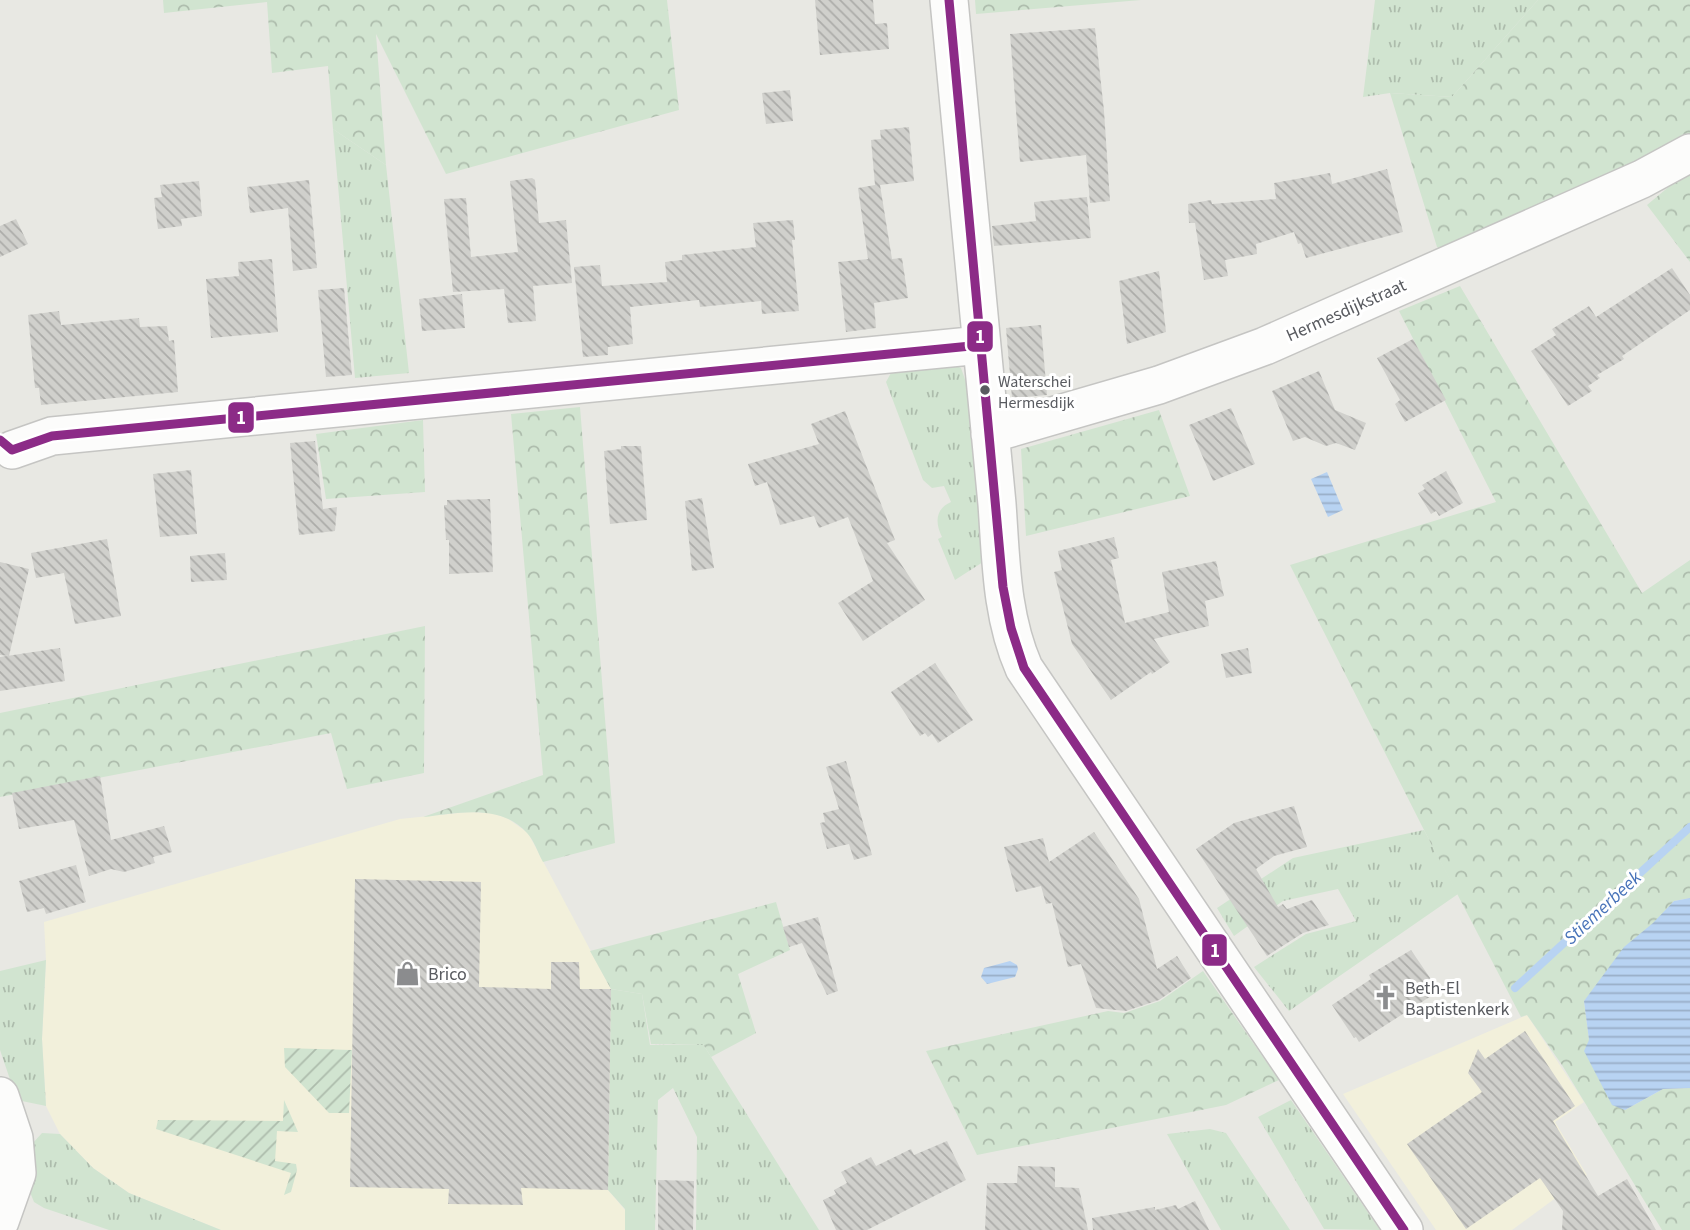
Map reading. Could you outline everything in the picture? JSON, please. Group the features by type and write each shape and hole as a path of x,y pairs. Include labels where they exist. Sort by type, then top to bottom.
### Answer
{"street":[{"path":"949,0 997,504 1002,587 1015,648 1024,668 1404,1230"},
{"name":"Hermesdijkstraat","path":"990,434 1159,386 1265,346 1642,179 1690,153"},
{"path":"4,456 52,436 981,345"},
{"path":"0,1096 14,1138 17,1173 0,1221"}],"shaded area":[{"path":"468,812 491,813 507,818 528,833 611,989 608,1190 625,1210 625,1230 221,1230 129,1193 93,1168 60,1134 46,1106 42,1039 46,960 44,922 400,819"},
{"path":"1527,1015 1584,1102 1555,1122 1587,1175 1512,1230 1436,1230 1343,1094"}],"green space":[{"path":"163,0 667,0 679,110 446,174 376,34 386,165 333,129 328,66 272,73 267,2 164,13"},
{"path":"975,0 1141,0 976,14"},
{"path":"1375,0 1538,0 1452,97 1390,93 1363,97"},
{"path":"1538,0 1690,0 1690,143 1448,255 1437,247 1390,93 1452,97"},
{"path":"333,129 386,165 409,373 355,378"},
{"path":"1690,169 1690,262 1647,205"},
{"path":"1460,286 1642,593 1690,560 1690,898 1674,901 1584,1001 1589,1040 1625,1110 1663,1089 1690,1088 1690,1230 1662,1230 1562,1065 1527,1015 1521,1017 1290,565 1496,502 1399,311"},
{"path":"951,363 961,368 967,385 983,562 955,580 938,539 942,537 938,527 939,512 951,502 944,486 932,488 923,480 886,382 892,371"},
{"path":"580,407 615,843 543,862 529,836 504,817 465,812 423,817 543,775 511,414"},
{"path":"1159,410 1190,496 1026,536 1021,449"},
{"path":"423,420 425,492 326,499 316,434"},
{"path":"425,626 424,773 347,789 331,733 0,797 0,713"},
{"path":"1424,830 1458,894 1289,1011 1254,967 1306,934 1356,921 1338,889 1283,901 1234,936 1217,908 1293,858"},
{"path":"776,902 790,950 738,974 756,1033 711,1057 703,1044 651,1044 642,994 611,989 590,951"},
{"path":"46,960 42,1039 46,1106 17,1100 0,1050 0,971"},
{"path":"1203,971 1279,1080 1226,1105 977,1155 926,1051 1108,1011 1124,1013 1160,1001"},
{"path":"611,989 642,994 650,1045 703,1044 819,1230 696,1230 697,1137 673,1088 658,1100 655,1230 625,1230 625,1209 608,1190"},
{"path":"284,1048 352,1050 349,1113 329,1113 285,1067"},
{"path":"284,1100 298,1132 277,1131 275,1161 296,1164 297,1170 291,1192 284,1195 291,1173 156,1129 158,1120 283,1121"},
{"path":"1291,1100 1380,1230 1324,1229 1258,1117"},
{"path":"1210,1129 1226,1133 1290,1230 1221,1230 1167,1134"},
{"path":"42,1133 60,1134 93,1168 129,1193 221,1230 109,1230 44,1208 34,1202 26,1182 32,1144"}],"water":[{"path":"1327,472 1343,510 1328,517 1311,479"},
{"path":"1690,898 1690,1088 1663,1089 1625,1110 1612,1105 1584,1051 1589,1040 1584,1001 1624,947 1674,901"},
{"path":"1010,961 1017,965 1015,977 987,984 981,977 984,968"}],"building":[{"path":"815,0 873,0 875,24 887,23 889,49 820,55"},
{"path":"1095,28 1110,201 1090,203 1086,155 1020,162 1010,34"},
{"path":"790,90 793,121 766,124 762,93"},
{"path":"909,127 914,181 880,185 892,259 902,258 908,298 874,303 876,328 846,332 838,262 868,259 858,188 875,185 871,140 881,139 880,130"},
{"path":"1387,169 1403,232 1306,258 1294,232 1256,244 1257,254 1225,260 1228,276 1204,280 1195,223 1189,223 1188,204 1211,200 1212,204 1276,199 1274,183 1330,173 1332,184"},
{"path":"532,178 535,180 539,223 566,220 572,283 533,286 536,321 508,323 504,289 453,292 444,199 466,198 471,257 518,252 510,181"},
{"path":"309,180 317,268 293,271 288,208 250,213 247,187"},
{"path":"199,181 202,216 181,219 182,226 158,229 154,198 162,197 160,185"},
{"path":"1087,197 1091,238 994,246 992,226 1036,221 1034,202"},
{"path":"16,219 28,244 0,257 0,226"},
{"path":"793,220 795,240 792,240 799,311 762,314 761,301 700,307 699,300 630,307 633,344 608,347 608,355 583,357 574,267 600,265 602,286 667,282 665,262 682,260 682,255 756,247 753,223"},
{"path":"272,259 278,332 211,338 206,279 239,276 238,262"},
{"path":"1672,268 1690,295 1690,310 1622,356 1624,359 1597,375 1600,378 1588,386 1592,391 1568,406 1531,351 1556,335 1552,329 1589,306 1596,317"},
{"path":"1159,271 1166,332 1127,344 1119,281"},
{"path":"344,288 352,375 326,377 318,290"},
{"path":"462,294 465,328 422,331 419,299"},
{"path":"59,311 61,325 139,318 140,327 167,326 169,341 174,340 178,392 41,405 39,388 35,388 28,315"},
{"path":"1041,325 1047,395 1012,398 1006,328"},
{"path":"1413,339 1446,400 1405,422 1395,404 1400,400 1377,358"},
{"path":"1319,371 1335,410 1366,423 1355,450 1336,443 1326,446 1305,437 1293,441 1272,391"},
{"path":"1231,408 1255,464 1213,481 1189,425"},
{"path":"845,411 895,540 887,543 925,600 863,641 838,603 873,581 848,517 819,528 814,516 780,525 767,482 755,486 748,464 819,444 811,424"},
{"path":"315,441 323,509 337,507 335,531 299,535 290,443"},
{"path":"621,446 641,446 647,520 610,524 604,451 621,449"},
{"path":"191,470 197,534 160,537 153,474"},
{"path":"1446,471 1463,503 1439,516 1436,511 1431,514 1418,493 1425,489 1422,485"},
{"path":"702,498 714,568 692,571 685,501"},
{"path":"490,499 493,572 449,574 449,540 446,540 444,505 447,505 447,500"},
{"path":"1114,537 1119,558 1111,560 1125,623 1169,612 1162,572 1216,561 1224,596 1205,601 1209,626 1154,639 1170,662 1111,700 1072,644 1054,572 1062,570 1058,551"},
{"path":"107,539 121,616 75,624 64,573 36,578 31,553"},
{"path":"225,553 227,580 191,582 190,556"},
{"path":"0,562 29,569 9,656 0,655"},
{"path":"60,648 65,681 0,691 0,657"},
{"path":"1248,648 1252,673 1226,678 1221,654"},
{"path":"935,663 973,720 938,743 932,734 928,737 925,733 920,736 891,692"},
{"path":"846,761 872,855 854,860 849,844 827,849 820,823 825,822 823,813 839,809 826,767"},
{"path":"100,776 111,840 164,826 172,852 153,857 155,863 124,872 111,869 89,876 74,820 19,829 12,793"},
{"path":"1294,806 1307,847 1274,856 1256,869 1278,907 1283,904 1287,909 1312,900 1329,925 1303,933 1267,956 1196,849 1234,823"},
{"path":"1094,832 1139,899 1157,969 1177,956 1191,978 1159,1000 1126,1011 1096,1008 1081,964 1068,967 1052,903 1046,904 1041,886 1016,892 1004,847 1043,838 1049,862"},
{"path":"76,865 86,902 46,914 44,908 27,912 19,881"},
{"path":"355,879 481,882 479,987 551,989 551,962 579,962 580,989 611,989 608,1190 521,1188 523,1205 448,1204 449,1189 350,1187"},
{"path":"818,917 838,991 827,995 802,943 789,947 783,927"},
{"name":"Beth-El Baptistenkerk","path":"1411,950 1439,991 1359,1042 1332,1005 1371,979 1369,975"},
{"path":"1525,1031 1575,1106 1553,1121 1598,1196 1627,1179 1656,1230 1562,1230 1563,1211 1540,1178 1466,1229 1407,1144 1482,1092 1468,1073 1478,1049 1485,1059"},
{"path":"947,1141 966,1180 867,1230 836,1230 823,1200 836,1194 834,1190 847,1183 841,1172 871,1157 876,1166 911,1149 914,1155"},
{"path":"1018,1166 1055,1167 1055,1187 1079,1188 1088,1230 985,1230 987,1183 1017,1183"},
{"path":"658,1180 694,1181 693,1230 658,1230"},
{"path":"1195,1201 1209,1230 1093,1230 1092,1218 1155,1207 1155,1210 1176,1205 1178,1209"}],"waterway":[{"name":"Stiemerbeek","path":"1515,988 1690,827"}],"transit line":[{"name":"1","path":"949,0 1003,587 1011,628 1024,668 1404,1230"},
{"name":"1","path":"0,440 12,450 52,436 981,345"}],"place":[{"name":"Waterschei Hermesdijk","path":"985,390"},
{"name":"Brico","path":"408,974"},
{"name":"Beth-El Baptistenkerk","path":"1385,998"}]}
